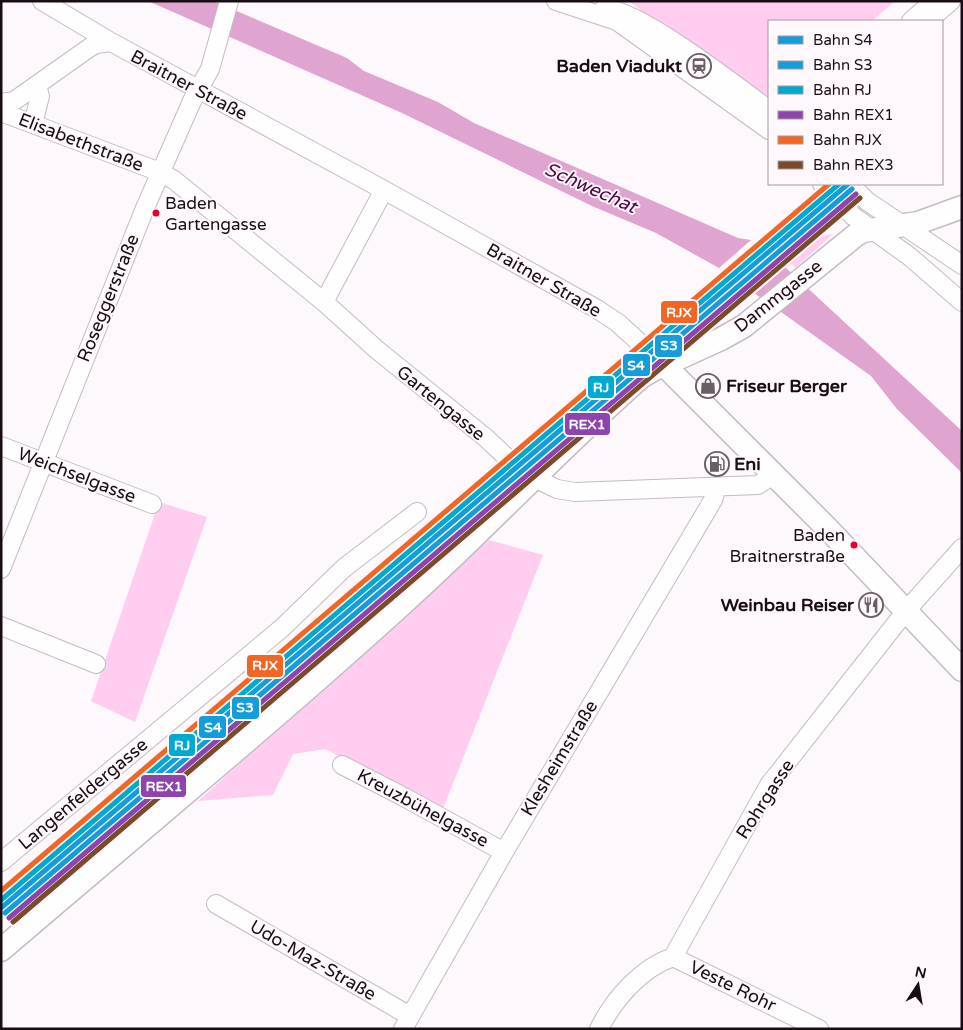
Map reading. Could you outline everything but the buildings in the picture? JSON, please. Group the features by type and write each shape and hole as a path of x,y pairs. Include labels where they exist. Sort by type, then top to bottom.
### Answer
{"main road":[{"name":"Dammgasse","path":"1,950 401,606 642,377 744,326 856,234 918,223 962,207"},
{"name":"Braitner Straße","path":"664,365 828,529 962,670"}],"street":[{"name":"Braitner Straße","path":"42,1 112,42 384,190 597,309 618,322 664,365"},
{"name":"Roseggerstraße","path":"1,569 42,462 160,172 199,89 210,70 229,1"},
{"path":"912,20 934,1"},
{"path":"929,20 951,1"},
{"path":"567,3 612,8 639,19 763,106"},
{"path":"593,7 617,21 768,129"},
{"name":"Elisabethstraße","path":"1,103 14,101 96,44 112,42"},
{"path":"33,124 40,96 37,86"},
{"name":"Elisabethstraße","path":"1,112 160,172"},
{"name":"Gartengasse","path":"160,172 181,185 324,302 376,349 486,438 522,472 534,478 557,488 576,492 758,485 772,475"},
{"path":"823,185 853,216 909,256 962,302"},
{"path":"851,185 867,201 901,226 962,265"},
{"path":"324,302 384,190"},
{"name":"Weichselgasse","path":"1,446 152,504"},
{"name":"Klesheimstraße","path":"407,1022 504,852 708,509 717,488"},
{"name":"Langenfeldergasse","path":"1,862 282,628 344,568 416,512"},
{"name":"Rohrgasse","path":"673,957 769,786 905,612 962,548"},
{"path":"1,626 96,664"},
{"name":"Kreuzbühelgasse","path":"342,765 504,852"},
{"name":"Udo-Maz-Straße","path":"216,904 407,1022"},
{"path":"600,1029 605,1016 626,989 662,961 673,957"},
{"name":"Veste Rohr","path":"673,957 819,1029"}],"shaded area":[{"path":"628,1 895,1 873,20 768,20 768,98 763,98"},
{"path":"833,234 795,268 792,264 787,267 783,263 814,237"},
{"path":"159,502 207,517 135,722 91,701"},
{"path":"489,540 543,555 443,809 325,749 293,754 273,795 198,801"}],"water":[{"name":"Schwechat","path":"148,1 213,1 347,58 364,71 438,102 474,123 738,238 751,240 773,256 962,431 962,473 897,409 871,376 719,268 656,233 592,206 402,113"}],"pier":[{"path":"751,240 773,256 740,283 719,268"}],"rail line":[{"name":"RJX","path":"1,891 828,185"},
{"name":"RJ","path":"1,900 838,185"},
{"name":"S4","path":"1,908 847,185"},
{"name":"S3","path":"5,913 852,189"},
{"name":"REX1","path":"9,918 856,194"},
{"name":"REX3","path":"13,922 860,198"}],"place":[{"name":"Baden Viadukt","path":"699,66"},
{"name":"Baden Gartengasse","path":"156,213"},
{"name":"Friseur Berger","path":"708,386"},
{"name":"Eni","path":"717,464"},
{"name":"Baden Braitnerstraße","path":"854,545"},
{"name":"Weinbau Reiser","path":"871,605"}]}
